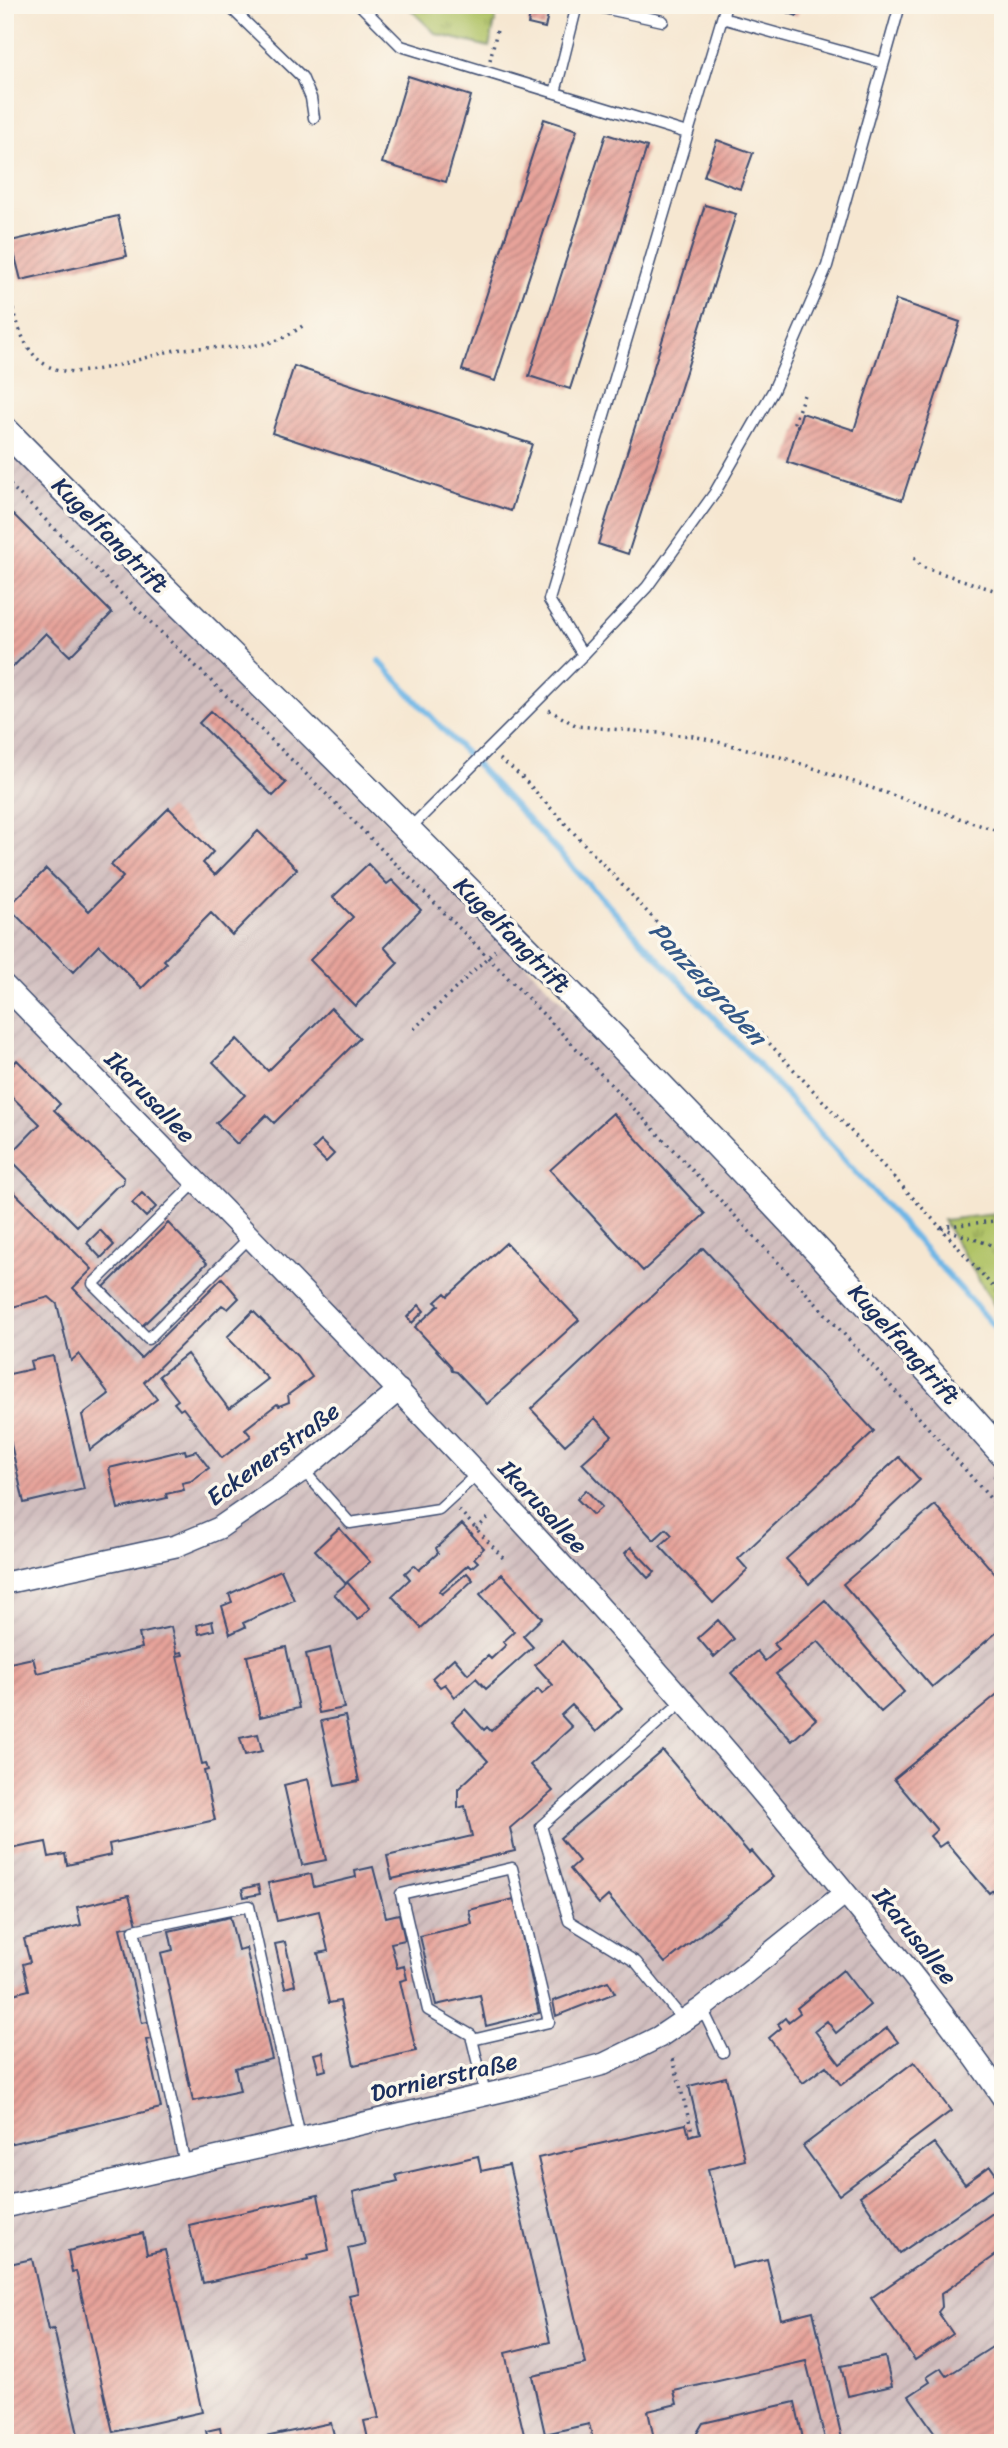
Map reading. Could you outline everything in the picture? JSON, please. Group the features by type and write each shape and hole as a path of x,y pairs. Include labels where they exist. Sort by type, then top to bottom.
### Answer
{"street":[{"name":"Kugelfangtrift","path":"5,430 408,830 812,1244 1003,1454"},
{"name":"Ikarusallee","path":"5,986 399,1390 685,1699 941,2009 1003,2098"},
{"name":"Eckenerstraße","path":"5,1583 176,1546 219,1528 303,1469 399,1390"},
{"name":"Dornierstraße","path":"5,2207 485,2093 510,2090 604,2064 659,2037 684,2021 845,1893"}],"lane":[{"path":"228,5 302,77 311,98 314,118"},
{"path":"360,5 401,46 687,133"},
{"path":"555,93 577,5"},
{"path":"590,5 663,21"},
{"path":"583,655 550,600 726,5"},
{"path":"408,830 647,587 699,515 773,391 827,267 900,5"},
{"path":"722,18 883,63"},
{"path":"196,1182 93,1284 148,1339 250,1237"},
{"path":"303,1469 350,1523 439,1509 477,1474"},
{"path":"684,2021 636,1962 569,1922 541,1826 685,1699"},
{"path":"472,2040 549,2022 512,1868 401,1894 428,2010 471,2035 472,2040 485,2093"},
{"path":"186,2164 134,1930 249,1906 300,2137"},
{"path":"702,2008 723,2052"}],"path":[{"path":"487,72 498,26"},
{"path":"5,275 28,347 48,366 65,370 99,369 180,349 266,344 288,337 305,324"},
{"path":"798,426 793,425 804,395"},
{"path":"10,485 397,865 487,958 771,1254 1003,1513"},
{"path":"914,558 922,567 1003,593"},
{"path":"535,703 577,726 693,736 784,758 1003,833"},
{"path":"486,750 529,785 1003,1298"},
{"path":"414,1029 497,947"},
{"path":"940,1227 1003,1220"},
{"path":"940,1227 1003,1249"},
{"path":"449,1500 505,1560"},
{"path":"471,1534 488,1518"},
{"path":"673,2059 693,2135"}],"shaded area":[{"path":"5,430 1003,1454 1003,2443 5,2443"}],"green space":[{"path":"406,5 499,5 489,47 436,34"},
{"path":"1003,1213 1003,1320 943,1220"}],"building":[{"path":"532,5 550,5 545,28 528,24"},
{"path":"767,5 801,5 797,16"},
{"path":"408,76 471,96 446,182 382,163"},
{"path":"544,119 577,130 495,381 462,370"},
{"path":"606,134 647,147 570,389 529,376"},
{"path":"717,140 753,153 740,189 704,176"},
{"path":"705,205 736,214 628,554 598,544"},
{"path":"118,216 127,256 21,280 11,241"},
{"path":"896,300 960,322 902,500 787,462 802,413 854,430"},
{"path":"294,366 532,444 511,511 272,433"},
{"path":"13,514 112,613 70,656 46,633 5,675 5,521"},
{"path":"211,711 286,783 273,796 199,723"},
{"path":"169,808 213,852 203,863 215,875 258,831 297,869 232,935 211,913 164,960 167,963 142,988 99,945 73,972 8,907 46,869 89,911 123,877 111,865"},
{"path":"368,864 387,884 392,880 421,910 384,947 398,963 355,1006 310,960 353,917 333,897"},
{"path":"331,1008 360,1038 274,1123 266,1115 237,1144 216,1123 245,1095 213,1062 237,1039 268,1071"},
{"path":"5,1059 12,1066 17,1060 60,1104 54,1110 124,1178 123,1184 117,1186 77,1226 8,1157 40,1124 5,1090"},
{"path":"613,1113 705,1214 643,1271 550,1170"},
{"path":"321,1141 334,1154 326,1162 313,1149"},
{"path":"5,1183 92,1269 73,1288 141,1358 222,1278 239,1298 228,1309 222,1305 144,1382 157,1399 90,1450 82,1415 109,1394 79,1354 71,1361 57,1304 49,1297 5,1309"},
{"path":"142,1193 156,1207 146,1217 132,1203"},
{"path":"168,1223 207,1263 142,1326 104,1287"},
{"path":"100,1230 114,1245 101,1258 87,1243"},
{"path":"506,1243 579,1320 487,1404 457,1372 452,1371 451,1366 415,1327 439,1305 435,1302 445,1293 448,1296"},
{"path":"703,1248 874,1431 738,1559 748,1570 713,1603 660,1546 672,1535 666,1529 654,1540 582,1463 612,1436 595,1418 565,1445 531,1409"},
{"path":"419,1305 424,1311 412,1323 407,1317"},
{"path":"253,1311 297,1356 312,1377 288,1395 289,1402 279,1406 277,1404 245,1429 251,1436 222,1458 183,1408 180,1410 174,1403 178,1400 159,1376 187,1354 229,1409 268,1379 227,1337"},
{"path":"53,1356 84,1489 24,1503 5,1417 5,1375 32,1369 30,1361"},
{"path":"185,1450 186,1454 196,1451 209,1468 191,1481 182,1483 184,1490 166,1494 167,1498 118,1509 109,1468"},
{"path":"899,1457 920,1480 809,1584 786,1559"},
{"path":"586,1490 602,1507 593,1515 577,1499"},
{"path":"935,1505 1003,1583 1003,1627 932,1687 843,1584"},
{"path":"462,1524 484,1548 474,1558 478,1562 471,1568 468,1565 439,1591 442,1594 467,1573 473,1580 421,1628 392,1596 410,1579 405,1573 414,1565 419,1570 438,1553 436,1548"},
{"path":"339,1528 370,1562 347,1582 370,1608 358,1620 334,1594 346,1584 315,1550"},
{"path":"631,1547 655,1572 648,1578 625,1553"},
{"path":"281,1570 294,1600 243,1623 245,1627 230,1634 222,1606 232,1602 229,1594"},
{"path":"502,1574 542,1618 523,1636 533,1647 486,1689 476,1678 455,1697 445,1684 440,1687 432,1678 454,1658 468,1674 488,1656 491,1659 506,1645 503,1642 514,1632 480,1594"},
{"path":"825,1600 904,1692 881,1712 818,1641 776,1674 816,1719 792,1741 731,1673 757,1651 765,1661 779,1649 774,1644"},
{"path":"718,1620 734,1639 714,1657 698,1638"},
{"path":"212,1621 214,1630 199,1634 197,1625"},
{"path":"171,1627 177,1653 182,1652 183,1655 177,1656 202,1764 206,1763 208,1770 204,1771 215,1820 109,1844 111,1855 67,1865 65,1854 49,1857 46,1842 5,1850 5,1664 33,1658 37,1673 142,1648 139,1634"},
{"path":"562,1641 622,1708 596,1732 572,1705 561,1715 572,1727 530,1765 553,1791 510,1828 515,1851 392,1879 387,1856 472,1836 465,1806 458,1808 458,1789 488,1761 452,1721 465,1709 484,1730 487,1727 491,1731 538,1689 542,1694 553,1685 535,1665"},
{"path":"286,1647 299,1708 260,1717 247,1656"},
{"path":"330,1648 344,1708 319,1713 306,1654"},
{"path":"1001,1691 1003,1882 989,1893 946,1842 939,1847 930,1836 937,1830 894,1779"},
{"path":"345,1716 359,1781 335,1786 321,1721"},
{"path":"258,1734 262,1751 245,1755 240,1738"},
{"path":"663,1751 749,1853 751,1851 773,1877 665,1963 608,1896 599,1904 570,1869 579,1861 560,1838"},
{"path":"308,1779 326,1860 302,1865 284,1785"},
{"path":"373,1867 386,1917 399,1914 405,1940 391,1943 397,1968 404,1966 407,1979 400,1981 416,2051 354,2065 340,2001 329,2003 318,1953 328,1951 319,1911 277,1921 268,1883 311,1874 314,1887 356,1877 355,1871"},
{"path":"258,1885 260,1894 244,1897 242,1889"},
{"path":"129,1895 137,1925 120,1928 142,2023 153,2021 156,2038 146,2040 161,2108 5,2145 5,1996 29,1990 23,1964 30,1962 24,1939 81,1925 77,1907"},
{"path":"514,1899 539,2013 486,2026 480,1995 436,2005 420,1936 472,1924 469,1910"},
{"path":"230,1917 238,1950 246,1948 272,2059 235,2068 240,2091 193,2101 161,1953 173,1950 169,1931"},
{"path":"285,1942 295,1985 285,1988 275,1944"},
{"path":"843,1970 870,2005 836,2033 827,2021 815,2031 840,2064 887,2028 898,2042 841,2085 826,2066 803,2083 769,2038 781,2028 778,2024 785,2018 788,2022 800,2013 797,2008"},
{"path":"608,1981 615,1993 556,2016 553,2001"},
{"path":"323,2052 326,2070 319,2072 314,2054"},
{"path":"914,2062 951,2111 839,2195 803,2146"},
{"path":"726,2077 745,2160 708,2169 732,2267 767,2259 781,2319 813,2311 843,2443 826,2443 806,2361 674,2391 677,2404 648,2411 655,2443 594,2443 589,2424 545,2434 532,2376 586,2364 538,2158 686,2124 689,2136 700,2133 689,2086"},
{"path":"934,2143 965,2184 990,2166 1002,2183 900,2253 860,2196"},
{"path":"478,2156 481,2171 509,2165 550,2342 505,2353 526,2443 369,2443 364,2421 379,2418 349,2295 358,2293 348,2248 365,2244 353,2192 398,2181 396,2175"},
{"path":"318,2195 329,2250 308,2255 309,2259 203,2283 189,2225"},
{"path":"1003,2206 1003,2250 941,2294 942,2307 938,2312 953,2334 915,2360 871,2298"},
{"path":"143,2233 147,2254 165,2250 202,2412 113,2432 76,2271 72,2272 68,2251"},
{"path":"32,2259 48,2330 54,2329 80,2443 5,2443 5,2265"},
{"path":"1003,2340 1003,2443 942,2443 909,2396 930,2382 927,2377 941,2368 947,2376"},
{"path":"885,2357 892,2386 848,2396 841,2366"},
{"path":"795,2402 804,2443 699,2443 697,2433 703,2423"},
{"path":"331,2423 335,2439 305,2443 304,2437 304,2443 266,2443 265,2437"},
{"path":"220,2428 223,2443 209,2443 206,2431"}],"waterway":[{"name":"Panzergraben","path":"379,661 779,1087 1003,1336"}]}
